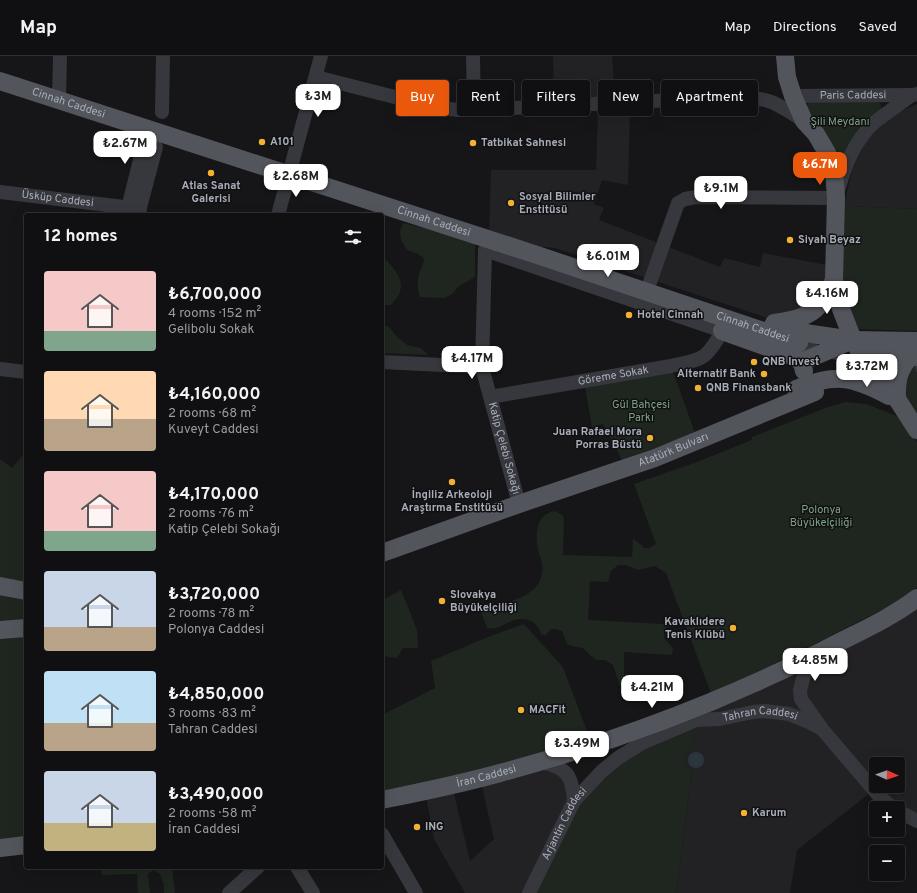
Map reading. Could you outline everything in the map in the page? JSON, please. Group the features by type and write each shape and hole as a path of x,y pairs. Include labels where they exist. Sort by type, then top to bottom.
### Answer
{"main road":[{"path":"785,56 787,77 793,96 804,121 822,144 834,170 836,198 834,280 841,309 853,340 862,356 872,371 896,399 917,430"},
{"name":"Cinnah Caddesi","path":"0,81 534,254 798,343"},
{"name":"Cinnah Caddesi","path":"534,254 542,252 553,253 797,332 915,351"},
{"path":"769,324 796,319 817,308 825,299 834,280"},
{"path":"722,331 795,357 803,366 805,376 802,383 806,390"},
{"path":"801,362 853,340"},
{"path":"896,399 896,388 900,370 915,351"},
{"name":"Atatürk Bulvarı","path":"384,552 524,502 655,458 806,390 826,379 844,378 866,384 896,399"},
{"path":"0,586 24,591"},
{"name":"İran Caddesi","path":"384,800 498,774 541,762 598,744 716,700 804,660 884,618 917,598"},
{"path":"696,720 804,671 882,632 917,611"},
{"path":"0,630 24,628"},
{"path":"0,848 24,845"}],"street":[{"path":"59,99 60,56"},
{"path":"162,112 163,56"},
{"path":"279,213 321,56"},
{"path":"473,56 473,80"},
{"path":"316,76 434,107 457,110"},
{"name":"Paris Caddesi","path":"793,96 915,94"},
{"name":"Paris Caddesi","path":"836,198 842,174 860,139 874,122 915,94"},
{"path":"514,108 750,97 771,101 804,121"},
{"path":"135,211 148,128"},
{"path":"135,211 156,148"},
{"name":"Üsküp Caddesi","path":"0,192 135,211"},
{"path":"649,285 678,203 686,199 718,196 836,198"},
{"name":"Katip Çelebi Sokağı","path":"524,502 490,397 482,366 485,250 722,331"},
{"name":"Göreme Sokak","path":"490,397 690,362 705,356 710,352 722,331"},
{"path":"384,362 482,366"},
{"path":"0,369 24,372"},
{"name":"Tahran Caddesi","path":"804,671 800,690 801,699 822,729 885,801"},
{"name":"Tahran Caddesi","path":"696,720 720,719 753,712 777,712 789,714 822,729"},
{"name":"Arjantin Caddesi","path":"529,893 574,801 592,782 618,758 642,743 696,720"},
{"path":"541,762 554,765 567,773 572,785 574,801"},
{"path":"905,815 917,821"},
{"path":"384,837 416,893"},
{"path":"229,893 256,869"},
{"path":"298,869 313,893"}],"shaded area":[{"path":"553,56 612,56 614,80 598,80 598,97 590,98 590,80 554,80"},
{"path":"917,104 917,209 844,206 852,170 866,141 892,115"},
{"path":"598,111 598,116 630,116 628,185 602,180 594,204 604,208 599,220 720,267 724,258 760,267 763,253 827,265 822,289 807,307 768,318 555,248 545,247 538,249 489,236 491,170 596,170"},
{"path":"917,598 917,821 905,812 905,801 889,801 878,793 905,793 905,757 869,757 870,793 797,850 790,893 676,893 692,772 686,767 685,762 690,722"},
{"path":"696,752 703,757 704,760 699,767 696,768 689,763 688,760 693,753"},
{"path":"554,765 573,791 529,893 465,893 434,839 425,791 452,785 470,861 494,839 480,778"}],"green space":[{"name":"Şili Meydanı","path":"879,102 881,105 881,110 860,128 846,152 840,155 806,107 809,103"},
{"path":"844,206 917,209 917,331 855,329 841,281"},
{"path":"403,223 475,240 475,277 459,286 452,294 444,298 420,297 418,280 424,258 407,250 401,240 400,234"},
{"path":"384,257 397,273 401,285 397,298 391,305 384,305"},
{"path":"384,325 389,327 397,337 407,345 421,348 428,355 384,353"},
{"path":"917,357 917,430 896,388"},
{"name":"Gül Bahçesi Parkı","path":"671,366 695,433 622,460 603,424 592,427 584,381"},
{"name":"Polonya Büyükelçiliği","path":"845,402 866,404 897,416 917,442 917,588 893,604 712,696 666,573 655,566 638,570 626,565 618,565 611,571 608,582 590,581 588,620 664,624 666,628 664,631 664,638 673,648 672,655 624,652 624,686 620,686 613,665 605,660 597,660 583,648 567,644 562,631 551,629 545,636 541,634 534,623 523,619 514,620 495,628 487,628 481,612 481,605 487,606 504,604 523,597 528,594 539,582 542,571 542,561 537,544 537,531 538,525 544,516 556,511 563,516 563,555 632,557 633,539 644,548 649,548 656,544 634,484 697,462 752,440 752,437 828,407"},
{"path":"24,453 24,628 0,630 0,459 12,468"},
{"path":"401,590 417,630 418,648 403,648 397,658 384,656 384,599"},
{"path":"524,624 563,667 591,742 384,795 384,714 435,688 431,661 488,637"},
{"path":"24,637 24,838 0,844 0,639"},
{"path":"690,722 695,733 685,759 686,767 692,771 676,893 529,893 574,801 602,771"},
{"path":"101,869 172,869 175,893 164,893 164,885 160,874 153,870 148,874 150,893 138,893 137,874 102,875"}],"tunnel":[{"path":"799,343 842,352 874,350"},
{"path":"862,377 916,363"}],"place":[{"name":"A101","path":"262,142"},
{"name":"Tatbikat Sahnesi","path":"473,143"},
{"name":"Atlas Sanat Galerisi","path":"211,173"},
{"name":"Sosyal Bilimler Enstitüsü","path":"511,203"},
{"name":"Siyah Beyaz","path":"790,240"},
{"name":"Hotel Cinnah","path":"629,315"},
{"name":"QNB Invest","path":"754,362"},
{"name":"Alternatif Bank","path":"764,374"},
{"name":"QNB Finansbank","path":"698,388"},
{"name":"Juan Rafael Mora Porras Büstü","path":"650,438"},
{"name":"İngiliz Arkeoloji Araştırma Enstitüsü","path":"452,482"},
{"name":"Slovakya Büyükelçiliği","path":"442,601"},
{"name":"Kavaklıdere Tenis Klübü","path":"733,628"},
{"name":"MACFit","path":"521,710"},
{"name":"Karum","path":"744,813"},
{"name":"ING","path":"417,827"}]}
